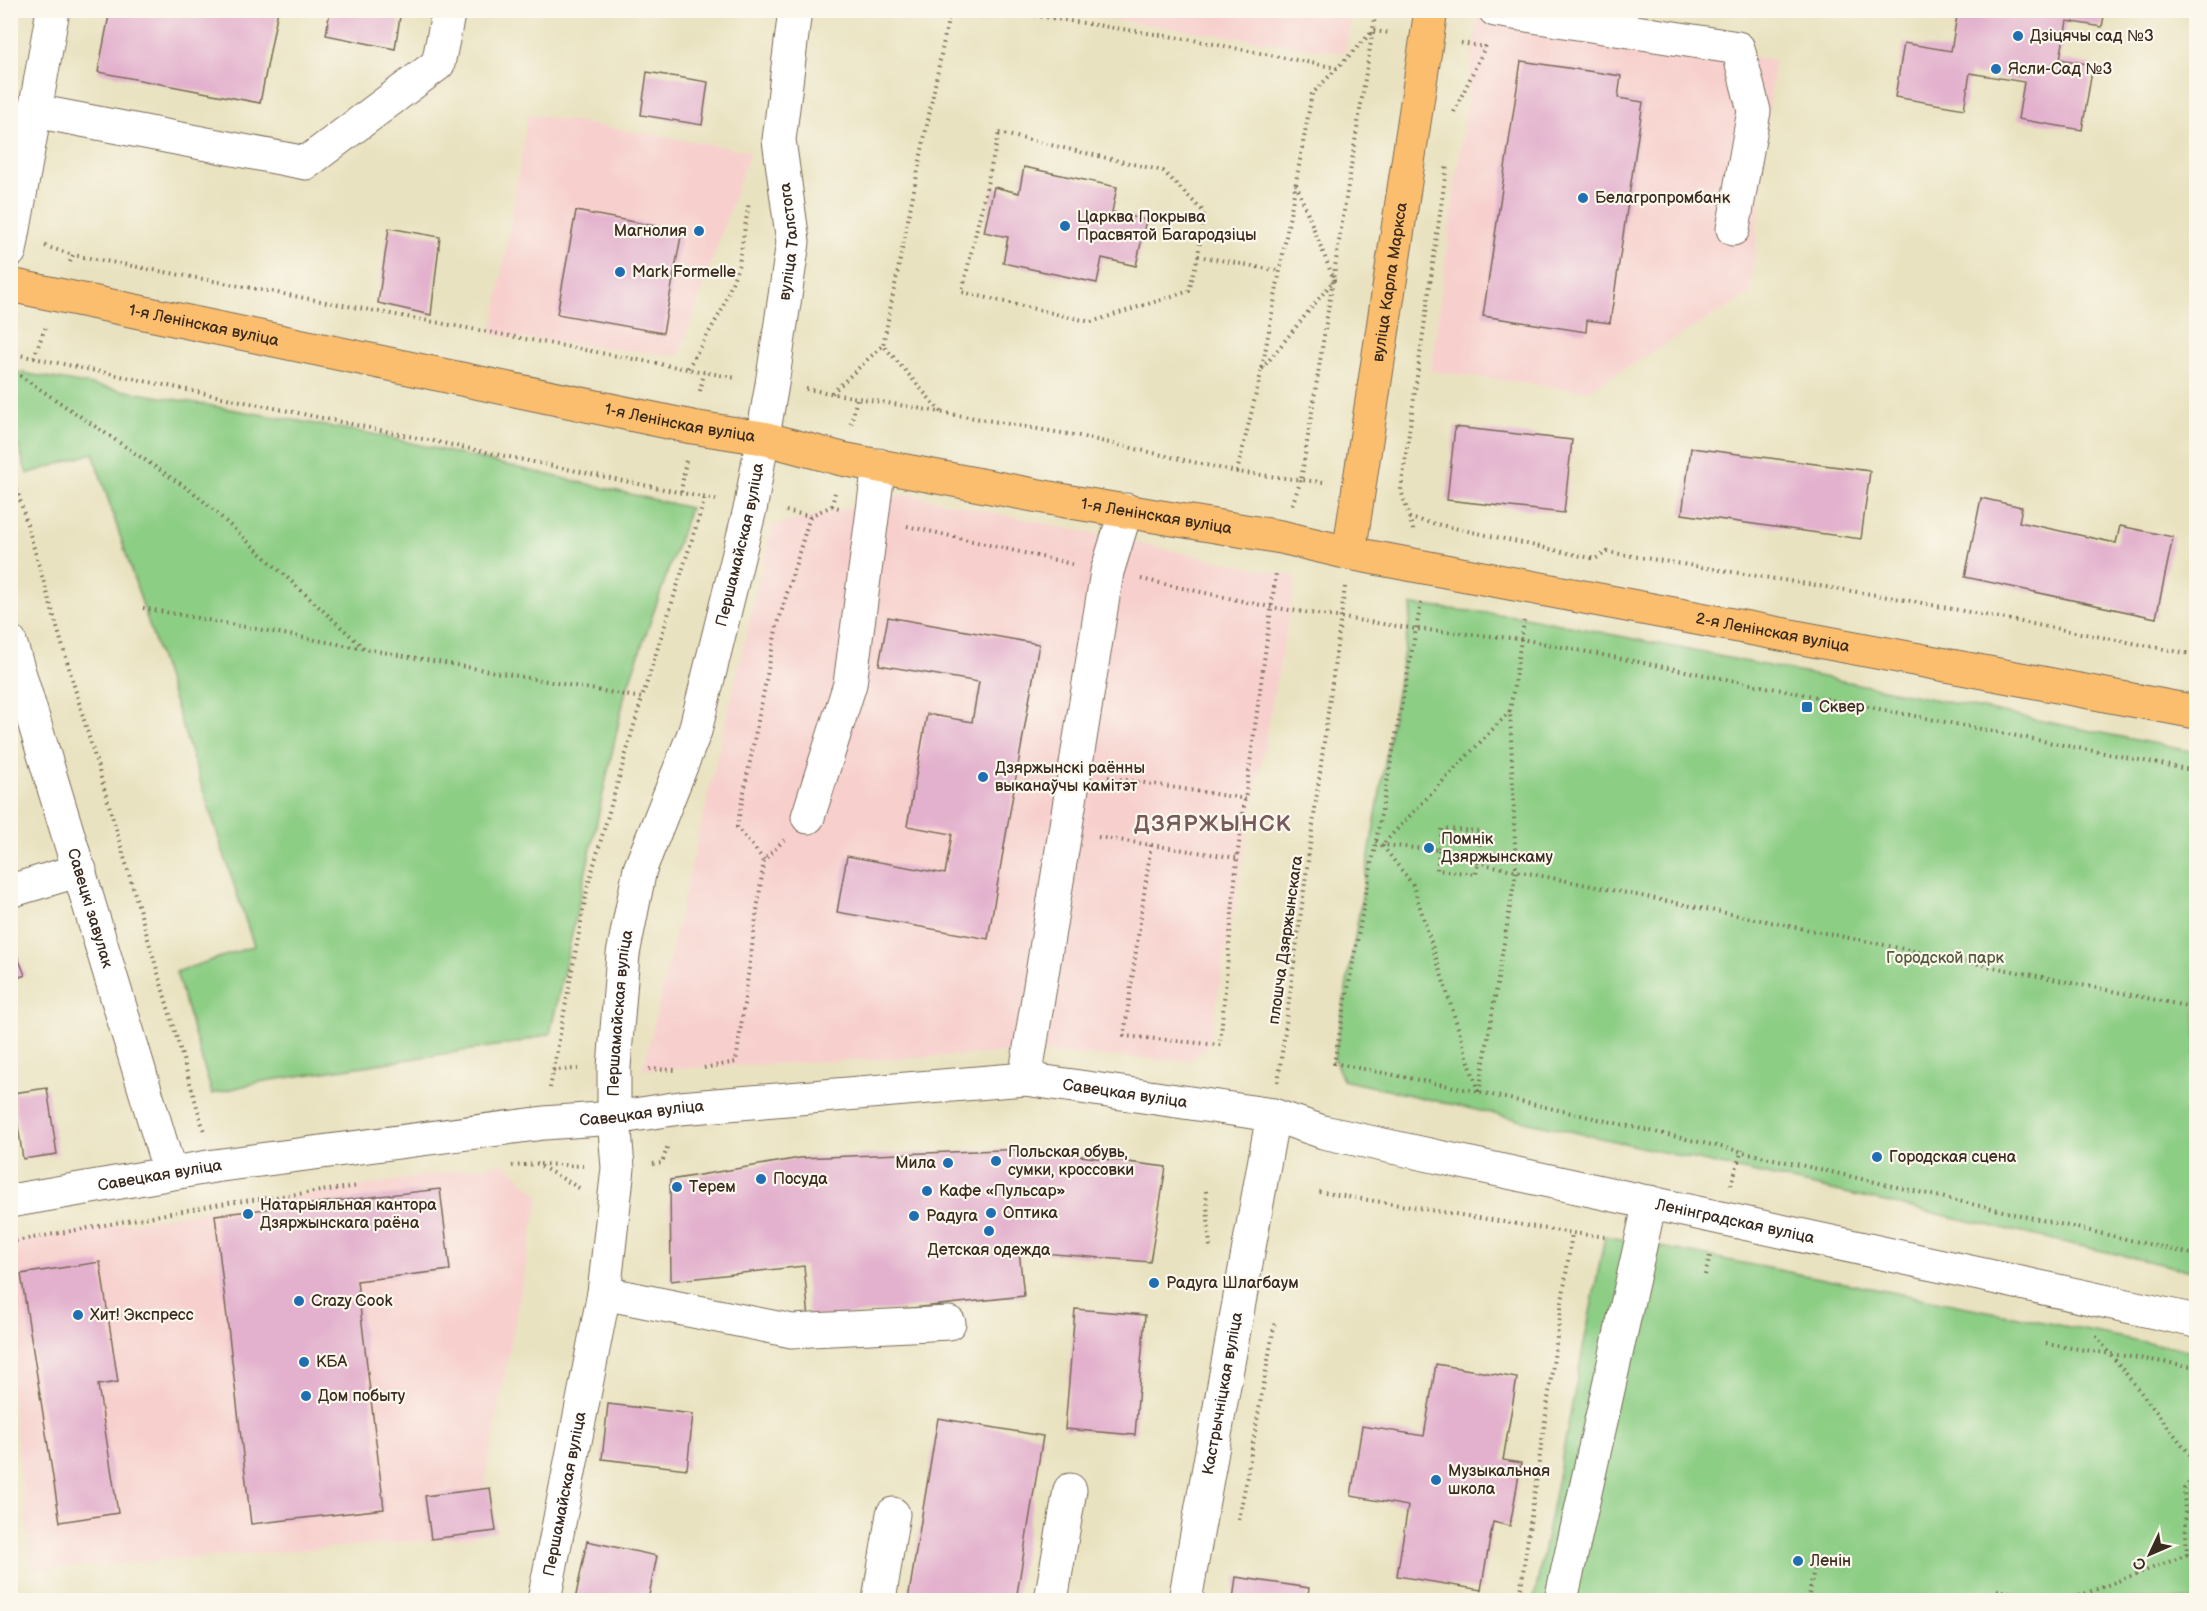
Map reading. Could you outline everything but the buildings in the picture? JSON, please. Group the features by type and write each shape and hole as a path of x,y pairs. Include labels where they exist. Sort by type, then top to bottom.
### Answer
{"main road":[{"name":"вуліца Карла Маркса","path":"1350,553 1358,485 1428,24"},
{"name":"1-я Ленінская вуліца","path":"10,285 692,427 763,438 842,459 1281,537 1350,553"},
{"name":"2-я Ленінская вуліца","path":"1350,553 2196,712"}],"street":[{"path":"10,251 53,10"},
{"path":"35,111 306,163 438,64 449,10"},
{"name":"вуліца Талстога","path":"763,438 793,242 779,140 795,10"},
{"path":"1495,10 1647,22 1738,48 1754,111 1733,229"},
{"name":"Першамайская вуліца","path":"544,1600 604,1293 618,1168 614,1118 614,1067 623,954 640,869 695,731 751,505 763,438"},
{"path":"808,816 850,684 879,465"},
{"path":"1025,1079 1107,572 1126,510"},
{"name":"Савецкі завулак","path":"10,642 170,1173"},
{"path":"10,891 80,870"},
{"name":"Савецкая вуліца","path":"10,1201 214,1166 544,1123 614,1118 680,1108 1025,1079 1273,1115"},
{"name":"Ленінградская вуліца","path":"1273,1115 1323,1132 2196,1321"},
{"name":"Кастрычніцкая вуліца","path":"1185,1600 1273,1115"},
{"path":"1561,1600 1650,1202"},
{"path":"604,1293 792,1331 949,1323"},
{"path":"1051,1600 1070,1490"},
{"path":"879,1600 893,1514"}],"path":[{"path":"832,394 883,345 950,10"},
{"path":"999,10 1193,40 1337,68"},
{"path":"1151,845 1124,1036 1220,1045 1237,858 1270,607 1281,537 1301,480 1376,10"},
{"path":"1237,472 1262,369 1312,94 1373,31 1428,24 1485,47"},
{"path":"999,134 1163,171 1204,212 1198,256 1189,291 1091,322 963,292 999,134"},
{"path":"1296,182 1334,280"},
{"path":"688,368 722,310 739,264 751,194"},
{"path":"34,357 73,255 688,368 704,373 1079,436 1237,472 1401,490"},
{"path":"1198,256 1279,272"},
{"path":"1262,369 1334,280"},
{"path":"883,345 942,413"},
{"path":"10,353 705,498 810,516 831,506 872,518 1270,607 1416,629 1521,639 2196,771"},
{"path":"10,369 197,495 365,649"},
{"path":"10,466 214,1166 221,1204"},
{"path":"143,608 642,698 705,498"},
{"path":"764,860 737,827 776,630 810,516"},
{"path":"1408,518 1595,559 1607,552 1630,555 1895,598 2196,655"},
{"name":"плошча Дзяржынскага","path":"1273,1115 1350,553"},
{"path":"1479,1092 1515,871 1510,711 1525,617"},
{"path":"1382,844 1510,711"},
{"path":"1076,772 1246,799"},
{"path":"698,1068 736,1062 764,860 808,816"},
{"path":"1442,829 1481,831 1476,874 1437,870 1439,850 1442,829"},
{"path":"1066,833 1237,858"},
{"path":"1376,841 1382,844 1439,850"},
{"path":"1382,844 1413,885 1479,1092"},
{"path":"1478,863 2196,1008"},
{"path":"1334,1063 1479,1092 2196,1255"},
{"path":"505,1167 537,1164"},
{"path":"10,1242 221,1204 360,1186"},
{"path":"1319,1192 1612,1238 1632,1282"},
{"path":"1520,1600 1572,1233"},
{"path":"2095,1335 2196,1462"},
{"path":"2046,1344 2196,1367"},
{"path":"2187,1555 2184,1489 2196,1474"},
{"path":"1997,1590 2066,1600 2187,1555 2196,1557"},
{"path":"1808,1600 1815,1563"}],"shaded area":[{"path":"1054,11 1353,11 1344,53"},
{"path":"1478,14 1774,60 1751,293 1587,391 1431,371"},
{"path":"528,114 750,151 679,356 492,335"},
{"path":"906,494 1296,577 1208,1046 1189,1061 1032,1052 643,1070 772,526"},
{"path":"505,1163 539,1196 474,1537 32,1570 11,1390 10,1242"}],"green space":[{"path":"11,371 373,434 690,508 625,694 550,1034 515,1043 259,1082 212,1094 176,972 254,946 93,453 27,474 11,422"},
{"name":"Городской парк","path":"1412,605 1525,617 2196,752 2196,1272 1343,1080 1334,1059"},
{"path":"1605,1236 2196,1352 2196,1600 1534,1600"}],"place":[{"name":"Дзіцячы сад №3","path":"2018,36"},
{"name":"Ясли-Сад №3","path":"1996,69"},
{"name":"Белагропромбанк","path":"1583,198"},
{"name":"Царква Покрыва Прасвятой Багародзіцы","path":"1065,226"},
{"name":"Магнолия","path":"699,231"},
{"name":"Mark Formelle","path":"620,272"},
{"name":"Сквер","path":"1807,707"},
{"name":"Дзяржынскі раённы выканаўчы камітэт","path":"983,777"},
{"name":"Помнік Дзяржынскаму","path":"1429,848"},
{"name":"Городская сцена","path":"1877,1157"},
{"name":"Польская обувь, сумки, кроссовки","path":"996,1161"},
{"name":"Мила","path":"948,1163"},
{"name":"Посуда","path":"761,1179"},
{"name":"Терем","path":"677,1187"},
{"name":"Кафе «Пульсар»","path":"927,1191"},
{"name":"Оптика","path":"991,1213"},
{"name":"Натарыяльная кантора Дзяржынскага раёна","path":"248,1214"},
{"name":"Радуга","path":"914,1216"},
{"name":"Детская одежда","path":"989,1231"},
{"name":"Радуга Шлагбаум","path":"1154,1283"},
{"name":"Crazy Cook","path":"299,1301"},
{"name":"Хит! Экспресс","path":"78,1315"},
{"name":"КБА","path":"304,1362"},
{"name":"Дом побыту","path":"306,1396"},
{"name":"Музыкальная школа","path":"1436,1480"},
{"name":"Ленін","path":"1798,1561"}],"district":[{"name":"ДЗЯРЖЫНСК","path":"1213,824"}]}
